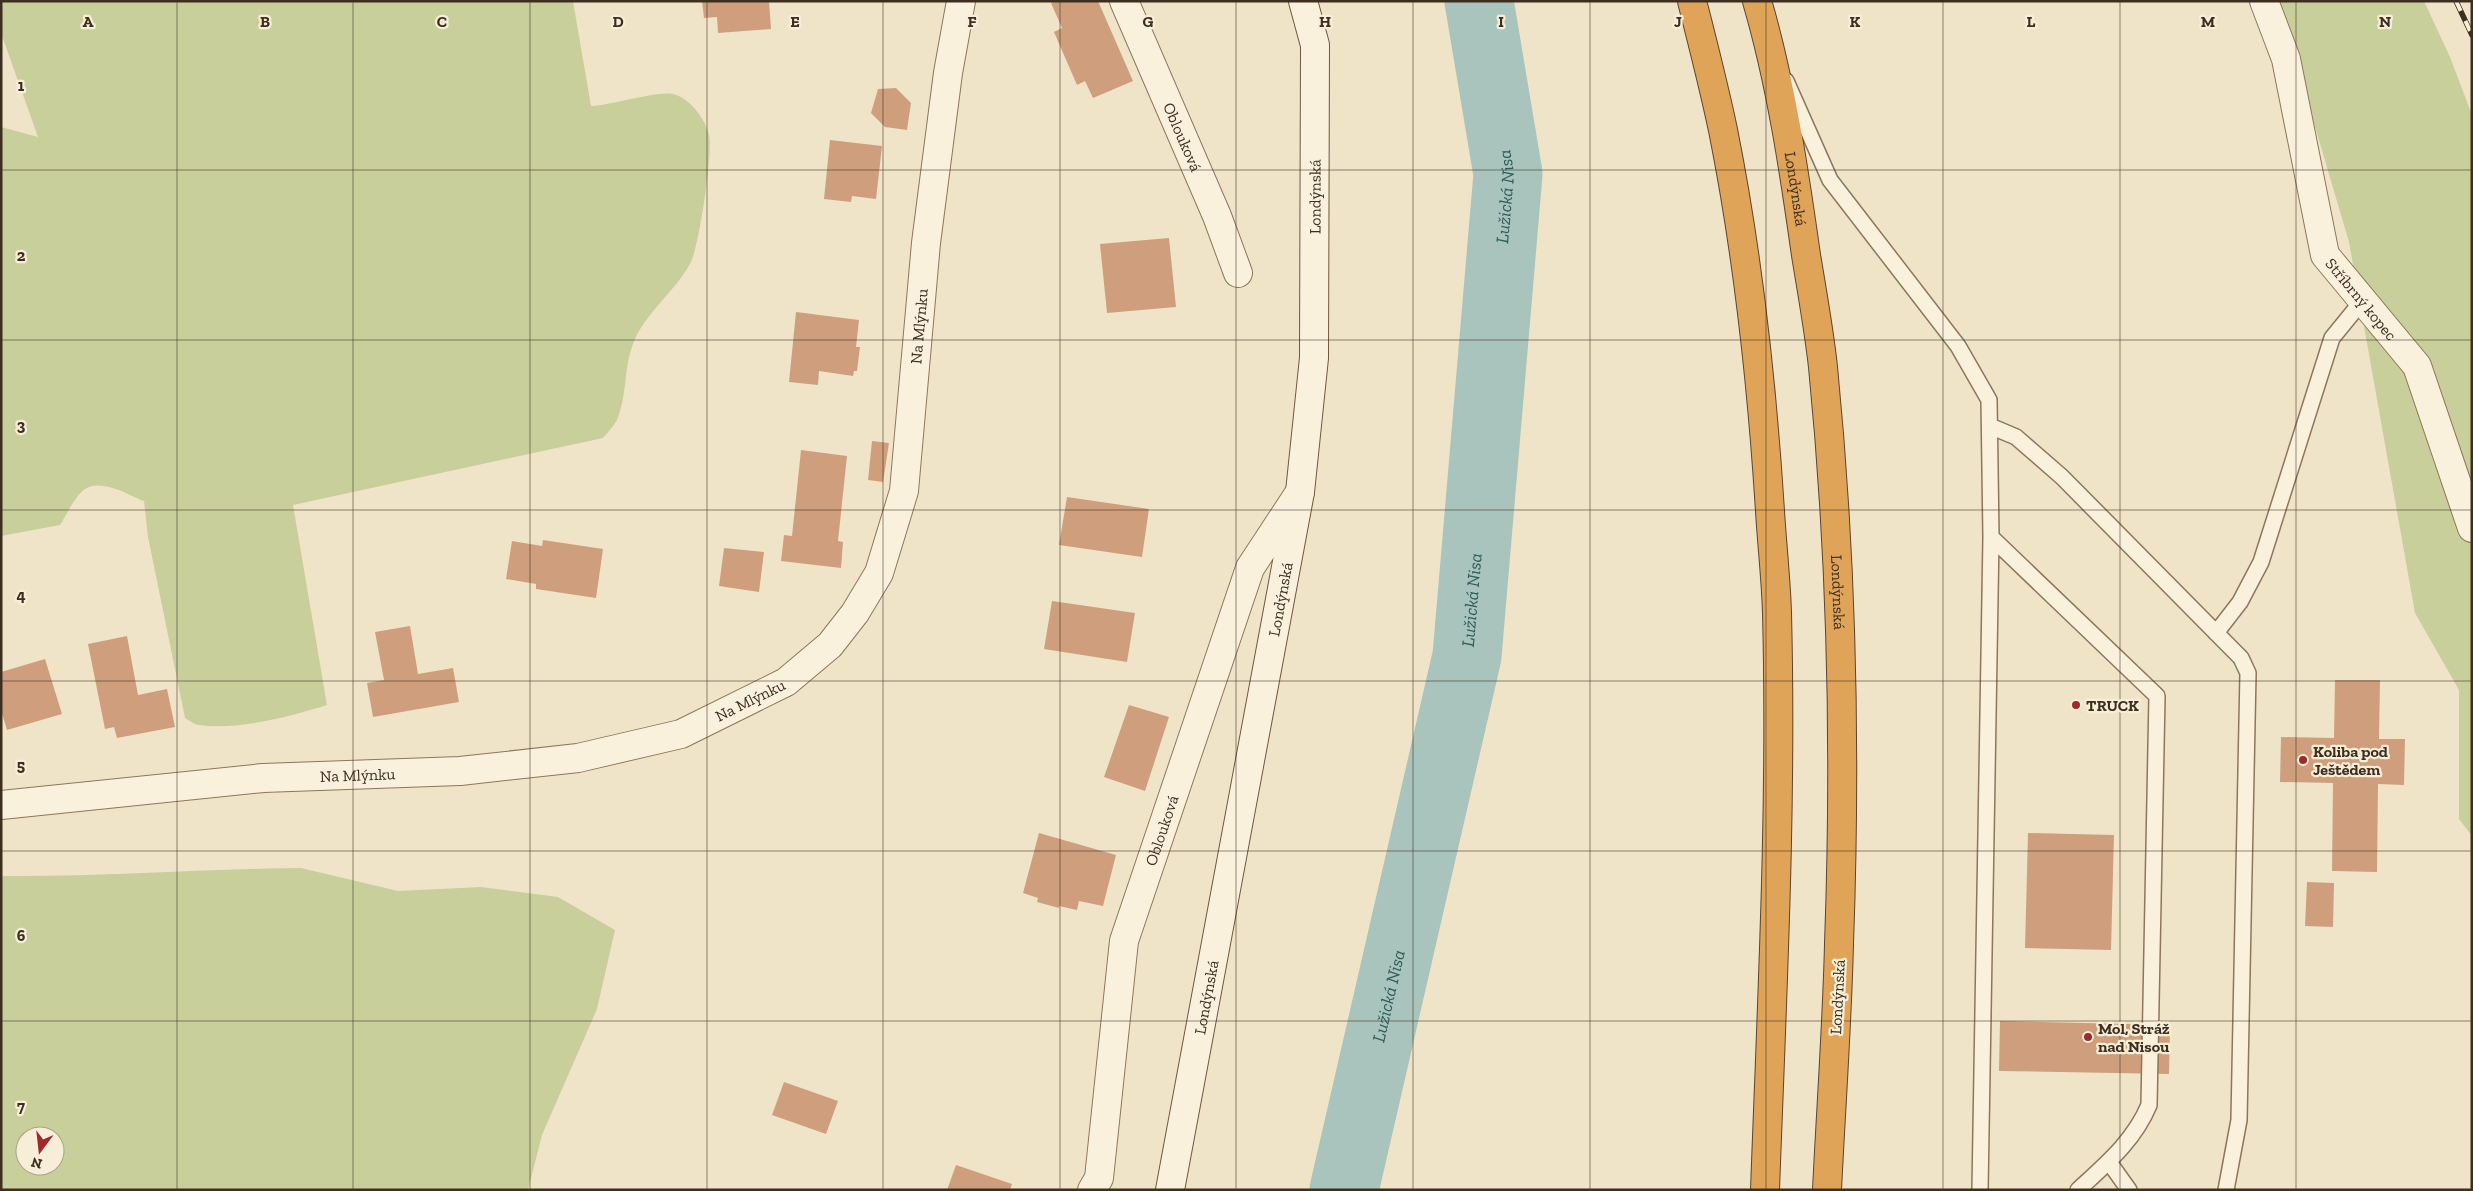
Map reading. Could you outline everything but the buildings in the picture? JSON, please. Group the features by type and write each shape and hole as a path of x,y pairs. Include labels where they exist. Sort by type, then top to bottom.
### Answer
{"highway":[{"path":"1692,1 1723,130 1737,216 1765,442 1777,610 1779,752 1777,850 1765,1190"},
{"name":"Londýnská","path":"1757,1 1769,41 1786,126 1823,365 1834,511 1840,659 1842,807 1840,944 1827,1190"}],"street":[{"name":"Na Mlýnku","path":"1,805 263,778 460,771 578,758 681,734 786,682 801,670 830,645 855,613 879,573 904,492 926,243 948,73 961,1"},
{"name":"Oblouková","path":"1124,1 1218,216 1238,273"},
{"name":"Londýnská","path":"1170,1190 1300,492 1314,348 1315,45 1303,1"},
{"name":"Stříbrný kopec","path":"2264,1 2286,59 2325,255 2417,366 2472,528"},
{"name":"Oblouková","path":"1092,1190 1099,1178 1124,940 1250,568 1300,492"}],"lane":[{"path":"1769,41 1830,180 1958,346 1989,400 1991,537 1980,1190"},
{"path":"2216,633 2240,602 2261,562 2332,338 2363,300"},
{"path":"1990,426 2016,437 2062,477 2240,658 2248,673 2239,1120 2226,1190"},
{"path":"1991,537 2157,696 2149,1105 2143,1120 2131,1137 2109,1162 2078,1190"},
{"path":"2109,1162 2129,1190"}],"green space":[{"path":"1,1 573,1 591,106 656,94 673,94 685,100 701,116 709,135 709,161 698,238 691,262 678,282 647,319 635,339 631,349 620,410 616,422 603,438 293,505 327,705 281,718 229,726 197,725 185,718 148,537 144,501 107,486 92,486 85,489 78,496 60,525 1,536 1,127 38,137 1,33"},
{"path":"2278,1 2424,1 2450,57 2472,115 2472,836 2459,819 2459,690 2415,613 2349,242"},
{"path":"301,868 398,891 481,887 558,897 615,930 597,1009 542,1135 528,1190 1,1190 1,876"}],"waterway":[{"name":"Lužická Nisa","path":"1344,1190 1467,656 1508,174 1479,1"}],"railway":[{"path":"2456,1 2472,35"}],"place":[{"name":"TRUCK","path":"2076,705"},
{"name":"Koliba pod Ještědem","path":"2303,760"},
{"name":"Mol, Stráž nad Nisou","path":"2088,1037"}]}
